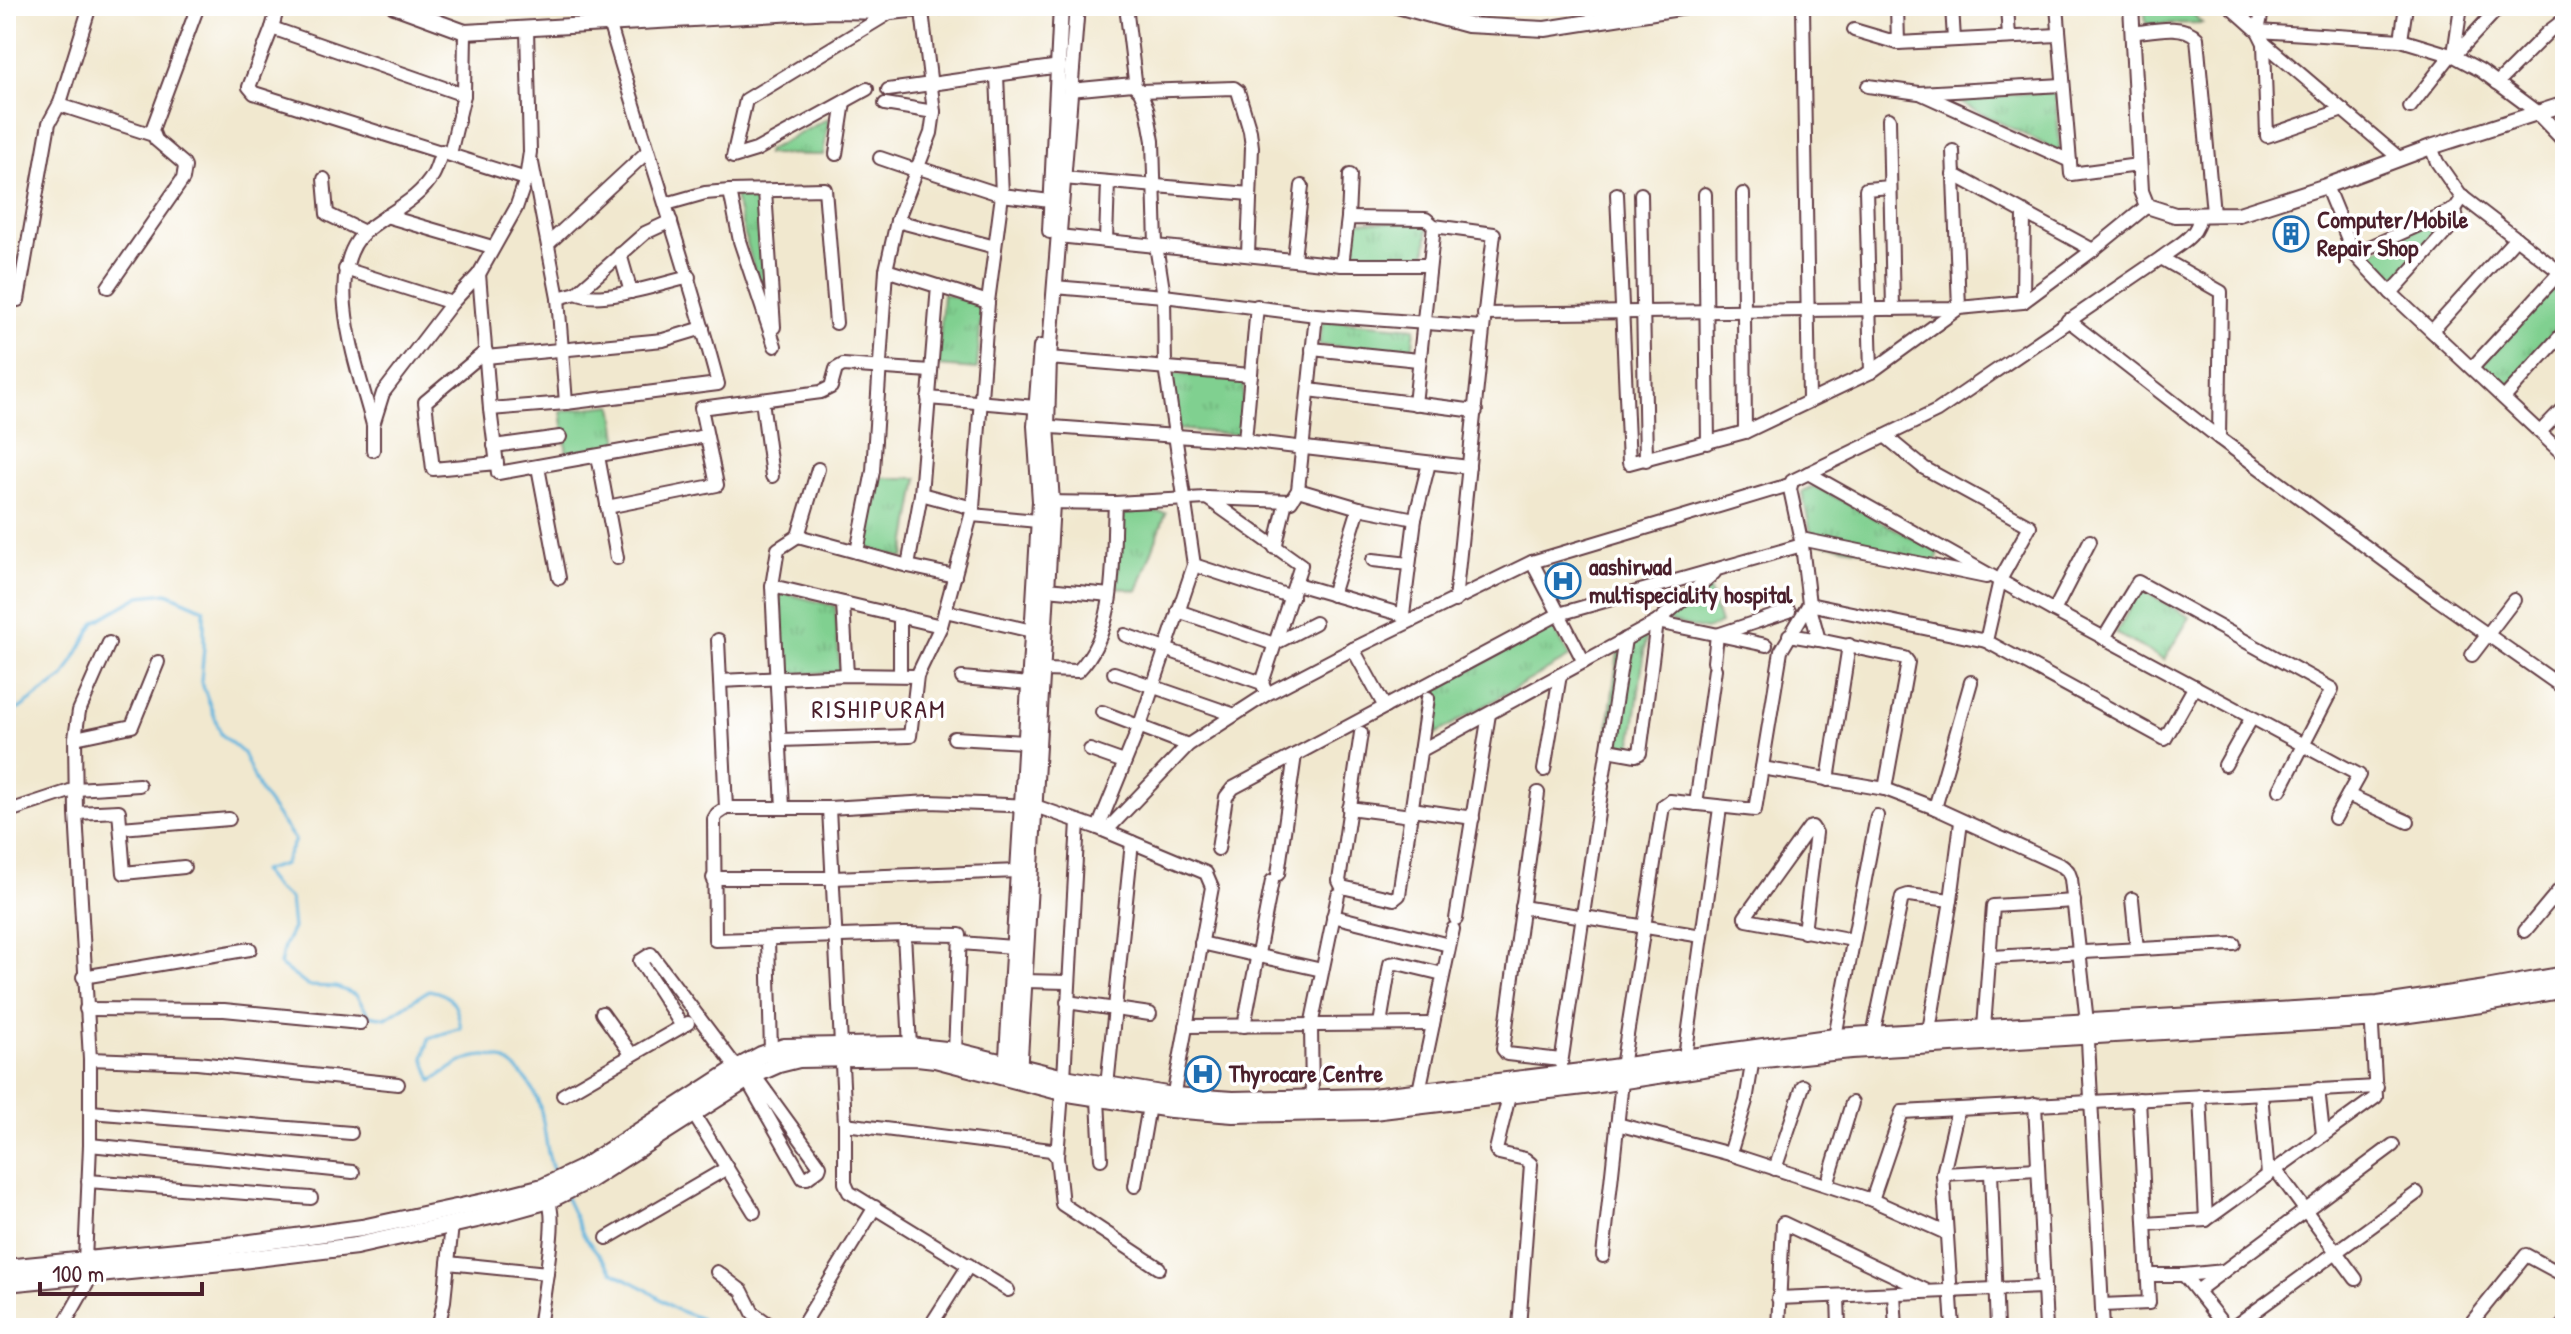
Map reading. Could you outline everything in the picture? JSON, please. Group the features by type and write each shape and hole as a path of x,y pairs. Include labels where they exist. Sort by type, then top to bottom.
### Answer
{"main road":[{"path":"2371,1012 2565,975"},
{"path":"1103,1093 1149,1106 1172,1102 1372,1097 1560,1068 1622,1074 1685,1057 1851,1050 2088,1028 2488,1003 2565,989"},
{"path":"6,1283 298,1254 356,1246 452,1225 551,1191 585,1174 693,1113 746,1075 771,1051 798,1045 840,1052 935,1059 1012,1072 1103,1093 1233,1114 1373,1111 1509,1096 1835,1037 1984,1028 2088,1028"},
{"path":"585,1174 746,1075 799,1059 910,1046 955,1051 1012,1072"},
{"path":"6,1268 228,1246 390,1224 551,1191"}],"street":[{"path":"18,300 49,123 60,103 90,6"},
{"path":"153,135 198,6"},
{"path":"278,6 250,91 526,179"},
{"path":"394,6 465,32 833,11 922,11 951,6"},
{"path":"1041,426 1036,407 1050,236 1061,6"},
{"path":"1012,1072 1013,947 1018,871 1043,670 1047,589 1041,426 1077,6"},
{"path":"1102,829 1194,565 1165,366 1164,296 1156,245 1153,141 1147,108 1135,80 1126,6"},
{"path":"1397,6 1467,25 1545,29 1692,6"},
{"path":"1803,6 1809,400"},
{"path":"1897,6 1898,43"},
{"path":"1952,6 1954,40"},
{"path":"2007,6 2009,37"},
{"path":"2057,6 2071,174 2138,165"},
{"path":"2131,6 2138,165 2141,191 2147,206"},
{"path":"2230,6 2399,158"},
{"path":"2263,6 2261,37 2267,136 2343,110"},
{"path":"2401,40 2406,6"},
{"path":"2452,55 2461,6"},
{"path":"2410,107 2452,55 2500,6"},
{"path":"857,552 873,471 886,270 897,221 931,133 934,112 922,11"},
{"path":"867,89 756,150 733,157 746,100 891,12"},
{"path":"609,22 647,152 689,277 722,405"},
{"path":"2497,83 2564,23"},
{"path":"272,28 464,95"},
{"path":"527,29 530,152 558,298 566,403"},
{"path":"1102,829 1188,745 1265,688 1353,649 1405,619 1455,601 1532,562 1789,485 1937,411 2196,232 2206,214 2197,38 2183,29 2132,33"},
{"path":"1854,30 1898,43 2058,35"},
{"path":"373,450 373,425 343,306 345,269 349,255 364,232 412,199 433,176 446,152 464,95 465,32"},
{"path":"2261,37 2401,40 2452,55 2538,113 2565,141"},
{"path":"888,90 1060,66"},
{"path":"910,736 917,676 941,626 972,512 988,302 1002,195 997,75"},
{"path":"1868,86 1919,93 2062,85"},
{"path":"1070,90 1234,88 1238,91 1250,131 1248,254"},
{"path":"1919,93 2070,161"},
{"path":"836,154 844,102"},
{"path":"60,103 153,135 185,167 183,179 108,287"},
{"path":"885,104 934,112"},
{"path":"2147,206 2175,215 2239,214 2565,104"},
{"path":"1889,119 1893,309"},
{"path":"2431,147 2437,162 2463,197 2562,274 2472,368"},
{"path":"1953,151 1959,308"},
{"path":"373,425 383,393 452,303 479,274 516,208 526,179 530,152"},
{"path":"548,244 647,152"},
{"path":"880,158 1002,195 1050,201"},
{"path":"1953,174 2093,250"},
{"path":"1342,265 1350,175"},
{"path":"1063,178 1250,194"},
{"path":"324,179 327,214 364,232"},
{"path":"1106,240 1108,182"},
{"path":"1294,259 1302,186"},
{"path":"2326,186 2354,254 2391,293 2565,456"},
{"path":"1871,372 1866,189 1890,187"},
{"path":"666,204 705,193 825,189 836,323"},
{"path":"730,191 740,241 775,346 765,191"},
{"path":"1617,194 1629,463 1745,432 1871,372 1959,308"},
{"path":"1641,194 1646,460"},
{"path":"1705,194 1708,443"},
{"path":"1743,194 1745,432"},
{"path":"2354,254 2455,209 2463,197"},
{"path":"1054,287 1422,323 1622,311 1959,308 2023,302 2147,206"},
{"path":"2391,293 2457,220 2455,209"},
{"path":"2023,302 2024,212"},
{"path":"386,216 492,247"},
{"path":"1348,218 1426,219 1434,226 1494,234 1455,601"},
{"path":"558,298 577,293 645,233 671,221"},
{"path":"897,221 995,247"},
{"path":"1415,404 1434,226"},
{"path":"1058,236 1342,265 1429,265"},
{"path":"2432,331 2516,238"},
{"path":"620,254 631,292"},
{"path":"2161,258 2221,292 2219,438"},
{"path":"345,269 452,303"},
{"path":"886,270 988,302"},
{"path":"479,274 498,473 706,436"},
{"path":"577,293 585,297 631,292 689,277"},
{"path":"908,566 921,494 938,286"},
{"path":"1245,441 1257,306"},
{"path":"1046,502 1115,503 1206,498 1291,501 1298,490 1316,315"},
{"path":"2068,320 2219,438 2434,597 2565,689"},
{"path":"497,463 433,469 425,402 486,354 663,340 703,328"},
{"path":"2504,398 2565,331"},
{"path":"1312,349 1418,360"},
{"path":"1049,358 1251,375"},
{"path":"607,507 717,485 701,408 827,390 831,387 836,369 851,364 879,369 930,371"},
{"path":"490,409 718,384"},
{"path":"1309,390 1476,411"},
{"path":"928,398 1036,407"},
{"path":"762,400 772,476"},
{"path":"2540,432 2565,406"},
{"path":"1041,426 1174,434 1469,467"},
{"path":"1885,436 1924,468 2030,526 2000,580 1986,641"},
{"path":"494,446 560,437"},
{"path":"598,456 617,558"},
{"path":"1405,619 1415,519 1429,463"},
{"path":"538,467 559,578"},
{"path":"783,808 772,586 778,549 798,536 818,469"},
{"path":"1808,473 2251,719 2359,775 2335,818"},
{"path":"1789,485 1802,542 1809,604 1819,640"},
{"path":"1298,490 1359,508 1415,519"},
{"path":"921,494 972,512 1038,521"},
{"path":"1206,498 1301,565 1274,644 1265,688"},
{"path":"1275,548 1286,501"},
{"path":"1012,1072 1024,981 1028,805 1025,742 1038,521 1046,502"},
{"path":"1043,670 1078,671 1093,652 1110,595 1115,503"},
{"path":"1332,595 1359,508"},
{"path":"798,536 955,576"},
{"path":"2054,611 2090,541"},
{"path":"1218,849 1228,792 1559,614 1717,570 1802,542 2000,580"},
{"path":"1373,560 1409,564"},
{"path":"1532,562 1584,662"},
{"path":"1194,565 1294,591 1332,595 1405,619"},
{"path":"1420,751 1657,622 1717,570"},
{"path":"2104,638 2138,582 2332,689 2280,790"},
{"path":"772,586 941,626"},
{"path":"1047,589 1110,595"},
{"path":"2472,655 2514,600"},
{"path":"843,603 847,675"},
{"path":"1603,1256 1622,1074 1663,806 1670,801 1755,810 1781,651 1809,604"},
{"path":"1809,604 1986,641 2165,739 2195,686"},
{"path":"945,611 1032,631"},
{"path":"1178,611 1274,644 1315,623"},
{"path":"1717,635 1789,611"},
{"path":"900,616 900,675"},
{"path":"1657,622 1766,645"},
{"path":"1608,750 1640,753 1657,622"},
{"path":"1125,635 1265,688"},
{"path":"1696,804 1717,635"},
{"path":"1789,635 1849,645 1905,658 1908,662 1885,789"},
{"path":"1538,793 1503,1052 1560,1068 1625,639"},
{"path":"718,640 726,808"},
{"path":"85,1261 90,1059 83,977 75,738 79,711 109,643"},
{"path":"1828,780 1849,645"},
{"path":"1353,649 1385,707"},
{"path":"75,738 132,726 158,662"},
{"path":"1114,673 1232,714"},
{"path":"720,681 847,675 917,676"},
{"path":"1544,770 1560,675"},
{"path":"962,678 1029,684"},
{"path":"1935,808 1971,682"},
{"path":"1361,733 1340,885 1394,899 1399,895 1428,698"},
{"path":"1102,712 1188,745"},
{"path":"1419,1091 1454,924 1489,714"},
{"path":"2225,765 2251,719"},
{"path":"780,740 924,735"},
{"path":"954,738 1025,742"},
{"path":"1090,750 1124,762"},
{"path":"1244,1026 1275,877 1295,755"},
{"path":"1762,768 1885,789 1935,808 2068,871 2088,1028 2103,1328"},
{"path":"6,812 76,789 139,785"},
{"path":"2348,795 2408,822"},
{"path":"955,1051 961,943 957,934 715,940 713,878 714,819 717,814 726,808 829,808 930,802 1028,805 1102,829 1206,873 1212,887 1172,1102"},
{"path":"829,808 845,1124 845,1183 849,1192 1008,1290"},
{"path":"1349,808 1473,818"},
{"path":"1685,1057 1720,808"},
{"path":"76,813 120,812 124,873 184,867"},
{"path":"1835,1037 1877,816"},
{"path":"121,828 229,819"},
{"path":"1078,821 1057,1157 1062,1204 1159,1268"},
{"path":"1929,1031 1961,822"},
{"path":"1804,932 1816,833 1812,827 1745,917 1747,920 1804,932 1853,940"},
{"path":"1101,1159 1103,1093 1132,842"},
{"path":"713,878 833,878 1018,871"},
{"path":"2525,931 2562,893"},
{"path":"1312,1098 1311,1026 1338,895"},
{"path":"1873,1035 1902,897 1951,900"},
{"path":"2132,899 2137,949"},
{"path":"1984,1028 1993,906 2074,901"},
{"path":"1522,907 1702,936"},
{"path":"1333,916 1449,945"},
{"path":"904,934 910,1046"},
{"path":"768,939 771,1051"},
{"path":"961,943 1013,947"},
{"path":"1201,943 1322,970"},
{"path":"1991,957 2234,944"},
{"path":"83,977 250,949"},
{"path":"682,1026 640,961 651,954 698,1017 746,1075 820,1166 807,1178 803,1178 746,1075"},
{"path":"1380,1024 1390,964 1443,974"},
{"path":"1024,981 1068,982"},
{"path":"1067,1002 1150,1014"},
{"path":"86,1009 224,1010 360,1023"},
{"path":"2146,1224 2206,1220 2376,1097 2371,1012"},
{"path":"602,1013 632,1055"},
{"path":"563,1095 698,1017"},
{"path":"1186,1026 1433,1024"},
{"path":"1730,1154 1746,1101 1754,1054"},
{"path":"90,1059 197,1063 398,1084"},
{"path":"1775,1169 1803,1086"},
{"path":"1872,1200 1902,1112 2377,1087"},
{"path":"2318,1089 2323,1134"},
{"path":"2261,1093 2271,1172 2306,1210 2356,1279"},
{"path":"1509,1096 1496,1150 1525,1159 1531,1164 1519,1328"},
{"path":"2200,1096 2206,1220"},
{"path":"2102,1305 2149,1303 2139,1099"},
{"path":"1827,1185 1852,1103"},
{"path":"2035,1104 2046,1328"},
{"path":"1135,1186 1149,1106"},
{"path":"1953,1328 1943,1174 1958,1109"},
{"path":"90,1112 351,1133"},
{"path":"693,1113 754,1212"},
{"path":"845,1124 1051,1150 1057,1157"},
{"path":"1617,1124 1730,1154 1827,1185 1872,1200 1946,1233"},
{"path":"90,1145 353,1172"},
{"path":"2197,1291 2393,1145"},
{"path":"607,1238 727,1168"},
{"path":"1943,1174 2038,1169"},
{"path":"1991,1172 1997,1328"},
{"path":"88,1181 311,1198"},
{"path":"539,1328 547,1273 551,1191"},
{"path":"2184,1275 2229,1328 2417,1193"},
{"path":"801,1328 875,1207"},
{"path":"1778,1328 1783,1223 1928,1291"},
{"path":"438,1328 452,1225"},
{"path":"2467,1328 2526,1255 2565,1276"},
{"path":"448,1263 547,1273"},
{"path":"929,1328 969,1265"},
{"path":"2148,1275 2225,1271"},
{"path":"717,1272 742,1291 753,1313 774,1328"},
{"path":"62,1328 87,1284"},
{"path":"1778,1298 2043,1287"},
{"path":"1894,1294 1896,1328"},
{"path":"1838,1296 1839,1328"},
{"path":"2561,1328 2565,1322"}],"green space":[{"path":"2144,6 2185,6 2202,23 2146,24"},
{"path":"2055,91 2060,152 1952,99"},
{"path":"829,118 823,155 767,154 768,150"},
{"path":"761,196 768,283 758,285 735,197"},
{"path":"2449,212 2452,217 2389,285 2362,258"},
{"path":"1354,221 1428,224 1425,262 1349,261"},
{"path":"2562,278 2565,281 2565,324 2504,391 2479,368"},
{"path":"943,294 982,304 977,369 938,366"},
{"path":"1323,320 1415,328 1412,352 1319,345"},
{"path":"1171,373 1244,381 1240,435 1177,429"},
{"path":"613,405 619,444 567,454 561,411"},
{"path":"881,478 918,478 904,558 864,547"},
{"path":"1814,486 1939,552 1936,562 1813,542 1802,492"},
{"path":"1119,508 1166,513 1137,591 1117,587"},
{"path":"1707,582 1720,624 1705,630 1665,620 1694,603"},
{"path":"2140,589 2190,617 2164,660 2116,633"},
{"path":"780,592 835,606 840,672 783,674"},
{"path":"1552,626 1570,657 1428,738 1426,736 1433,690"},
{"path":"1643,632 1646,638 1631,750 1606,745 1619,644"}],"waterway":[{"path":"6,710 19,709 64,677 95,622 140,596 167,593 204,609 201,681 221,734 243,753 261,793 295,840 284,864 262,871 276,889 290,899 293,928 284,946 280,965 308,986 336,987 356,995 369,1015 386,1018 429,990 449,998 456,1007 461,1028 429,1038 424,1058 432,1081 456,1065 476,1057 493,1057 511,1065 526,1080 537,1098 555,1175"},
{"path":"565,1196 584,1236 613,1272 675,1309 701,1319 704,1328"}],"place":[{"name":"Computer/Mobile Repair Shop","path":"2291,234"},
{"name":"aashirwad multispeciality hospital","path":"1563,581"},
{"name":"Thyrocare Centre","path":"1203,1074"}],"district":[{"name":"RISHIPURAM","path":"879,709"}]}
